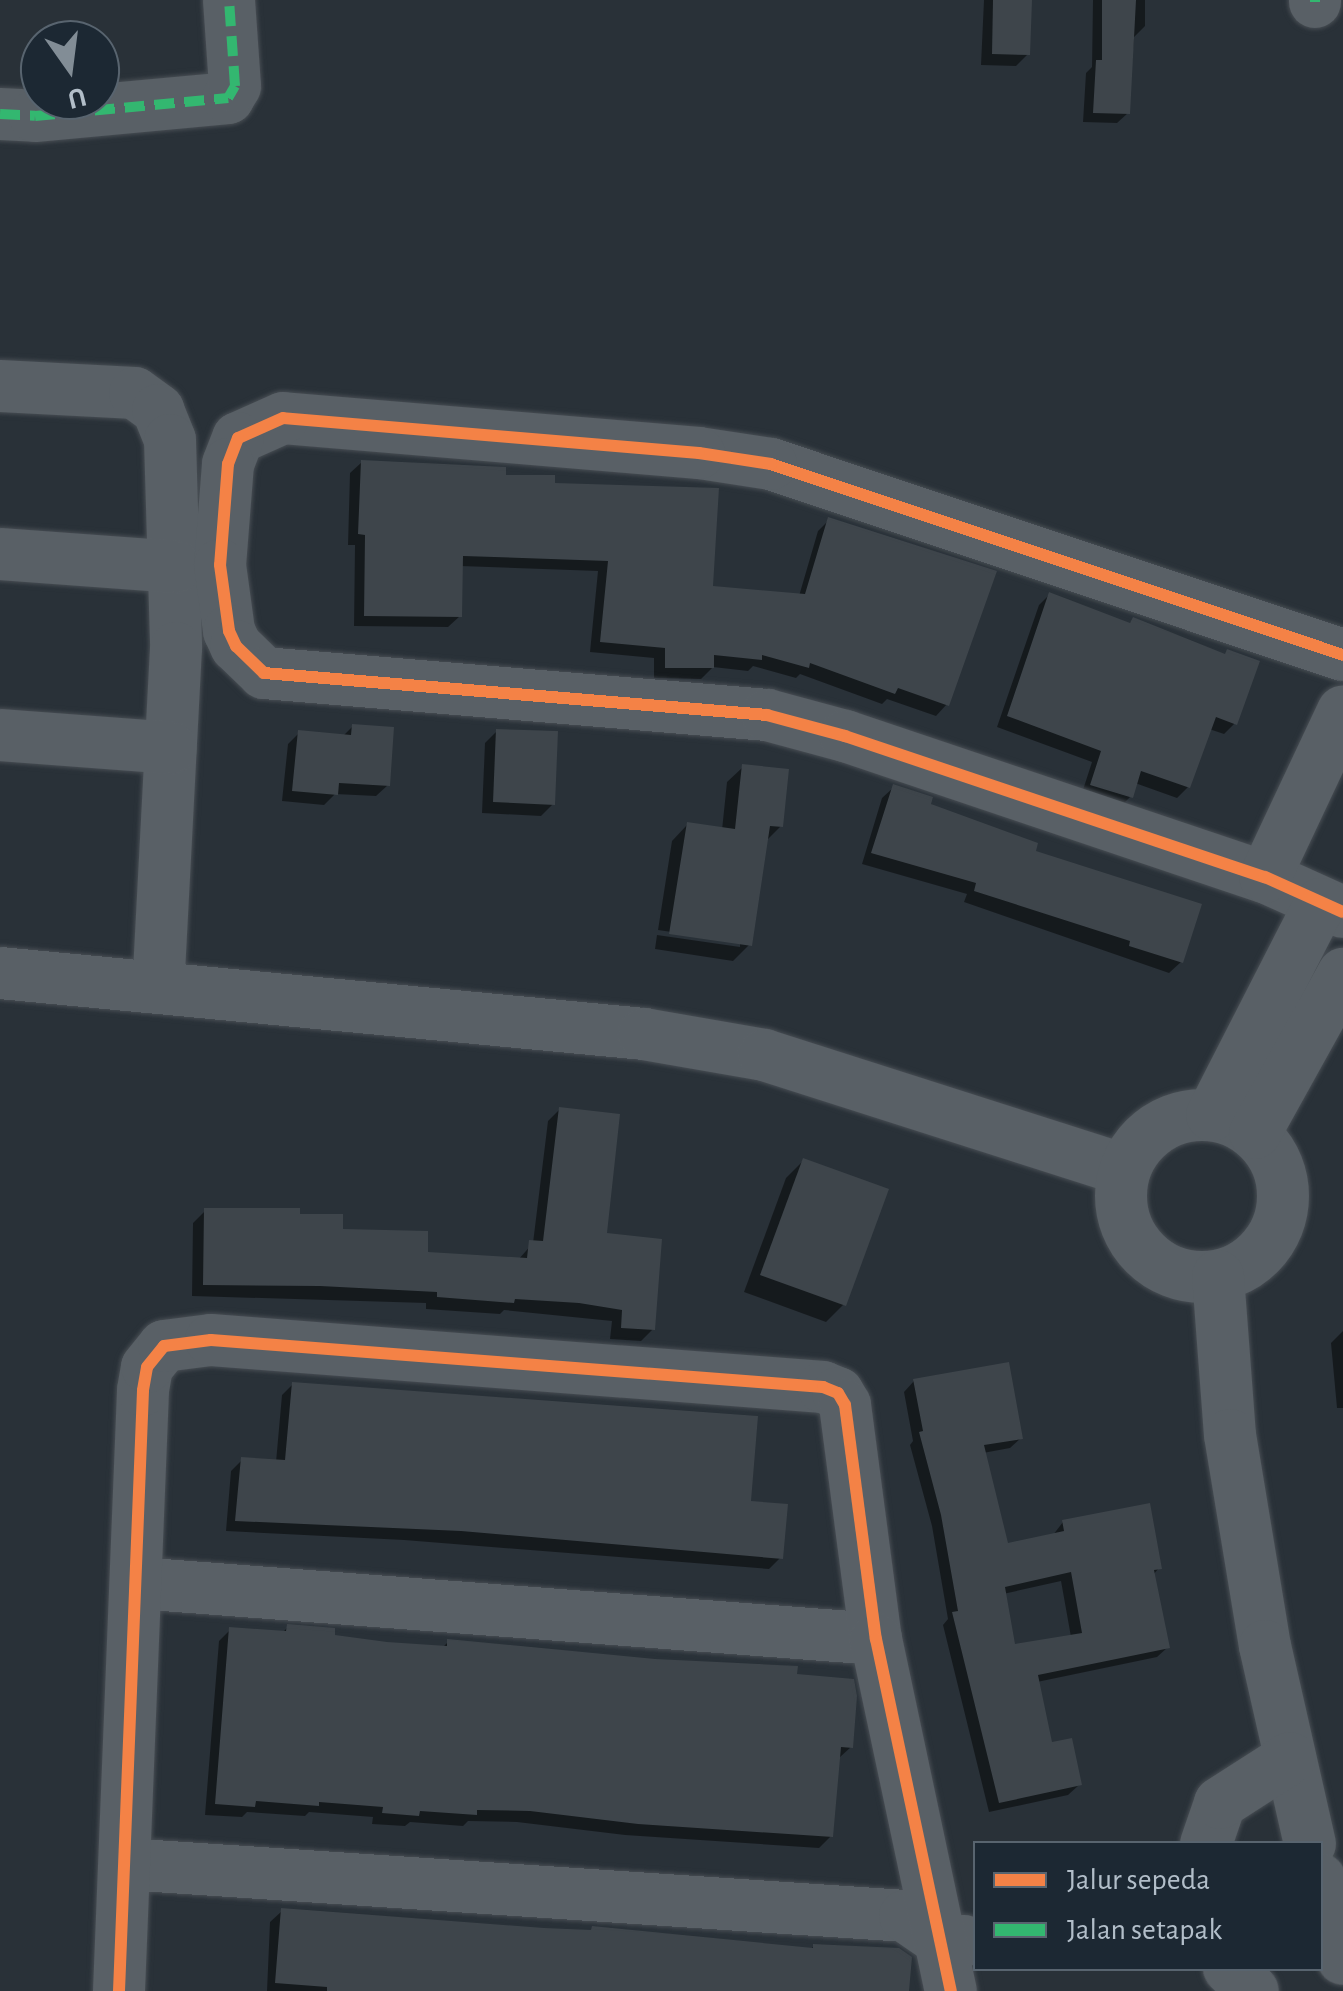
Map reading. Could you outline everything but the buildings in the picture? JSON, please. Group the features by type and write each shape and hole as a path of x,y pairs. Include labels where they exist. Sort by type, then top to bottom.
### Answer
{"street":[{"path":"0,114 35,116 228,98 235,86 229,0"},
{"path":"0,386 136,394 158,410 170,440 176,567 172,748 158,986"},
{"path":"1234,1124 1332,908 1264,878 845,736 767,715 264,674 236,646 229,631 220,565 228,464 238,438 263,423 283,418 699,453 771,464 1343,655"},
{"path":"0,554 176,567"},
{"path":"1264,878 1343,712"},
{"path":"0,735 172,748"},
{"path":"0,972 644,1034 764,1055 1124,1170"},
{"path":"1234,1124 1343,974"},
{"path":"1184,1116 1234,1124 1275,1157 1284,1186 1282,1216 1269,1244 1246,1265 1218,1276 1184,1276 1153,1262 1130,1236 1120,1203 1124,1170 1138,1145 1159,1127 1184,1116"},
{"path":"1218,1276 1230,1435 1265,1646 1309,1841"},
{"path":"119,1991 147,1367 164,1346 181,1341 823,1386 838,1393 845,1405 876,1639 947,1929 126,1864"},
{"path":"136,1582 876,1639"},
{"path":"1207,1841 1220,1804 1290,1758"},
{"path":"1323,1890 1343,1959"},
{"path":"1231,1971 1253,1991"}],"marked path":[{"path":"0,114 35,116 228,98 235,86 229,0"}],"cycle path":[{"path":"1343,655 771,464 699,453 283,418 238,438 228,464 220,565 229,631 236,646 264,673 767,715 845,736 1265,877 1343,912"},
{"path":"119,1991 143,1390 147,1367 164,1346 211,1340 823,1387 838,1393 845,1405 876,1639 951,1991"}]}
